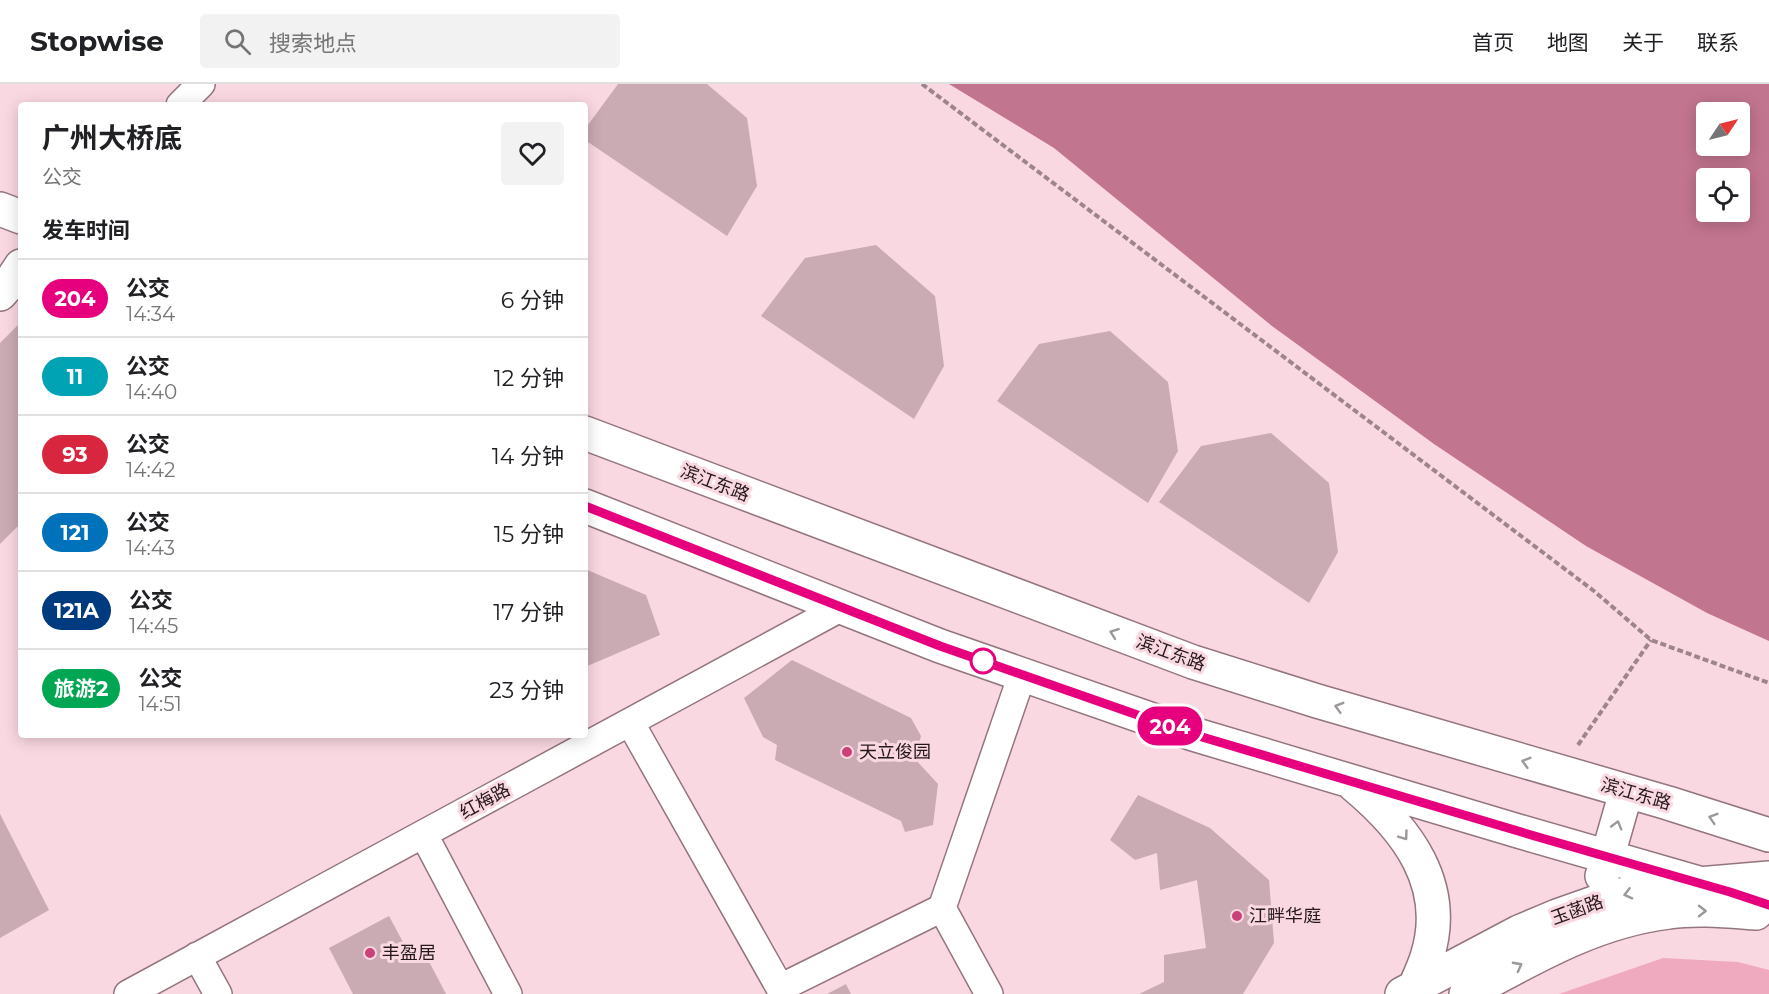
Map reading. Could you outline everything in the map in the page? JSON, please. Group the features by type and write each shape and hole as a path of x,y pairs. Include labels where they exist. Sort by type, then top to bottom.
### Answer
{"main road":[{"path":"0,209 18,217"},
{"path":"8,279 18,254"},
{"name":"滨江东路","path":"588,434 1194,662 1327,704 1668,803 1769,835"},
{"path":"588,507 940,646 1192,734 1730,892 1769,906"},
{"path":"1348,780 1375,802 1393,821 1412,848 1428,877 1434,921 1428,957 1408,991"},
{"path":"1551,948 1574,923 1605,871 1626,792"},
{"name":"玉菡路","path":"1408,991 1519,932 1608,898 1651,888 1769,878"},
{"name":"玉菡路","path":"1466,994 1551,948 1586,933 1626,920 1670,911 1706,910 1769,914"}],"street":[{"path":"183,102 201,84"},
{"name":"红梅路","path":"128,994 171,984 197,956 842,607"},
{"path":"630,722 780,988 942,908 1022,675"},
{"path":"424,835 508,994"},
{"path":"942,908 989,994"},
{"path":"197,956 218,994"}],"path":[{"path":"922,84 1594,591 1651,640 1769,683"},
{"path":"1559,772 1651,640"}],"shaded area":[{"path":"949,84 1769,84 1769,641 1707,613 1586,546 1434,444 1272,326 1054,148"},
{"path":"1663,958 1738,962 1769,970 1769,994 1559,994"}],"building":[{"path":"618,84 707,84 747,118 757,186 727,236 588,142 588,125"},
{"path":"876,245 935,296 944,366 914,419 761,316 805,258"},
{"path":"18,325 18,526 0,544 0,343"},
{"path":"1110,331 1168,382 1178,451 1148,503 997,401 1039,344"},
{"path":"1271,433 1329,483 1338,552 1309,603 1159,502 1201,446"},
{"path":"588,570 646,595 660,635 588,666"},
{"name":"天立俊园","path":"792,660 911,718 921,736 915,759 938,784 933,825 905,832 901,821 775,760 777,745 763,737 744,698"},
{"name":"江畔华庭","path":"1138,795 1210,828 1269,880 1274,943 1243,994 1139,994 1164,982 1164,955 1206,948 1197,880 1160,890 1157,853 1135,860 1110,840"},
{"path":"0,814 49,910 0,938"},
{"name":"丰盈居","path":"389,916 411,957 423,950 446,994 353,994 329,948"},
{"path":"846,984 851,994 827,994"}],"bus line":[{"name":"204","path":"588,507 940,646 1192,734 1769,905"}],"place":[{"name":"天立俊园","path":"847,752"},
{"name":"江畔华庭","path":"1237,916"},
{"name":"丰盈居","path":"370,953"}]}
